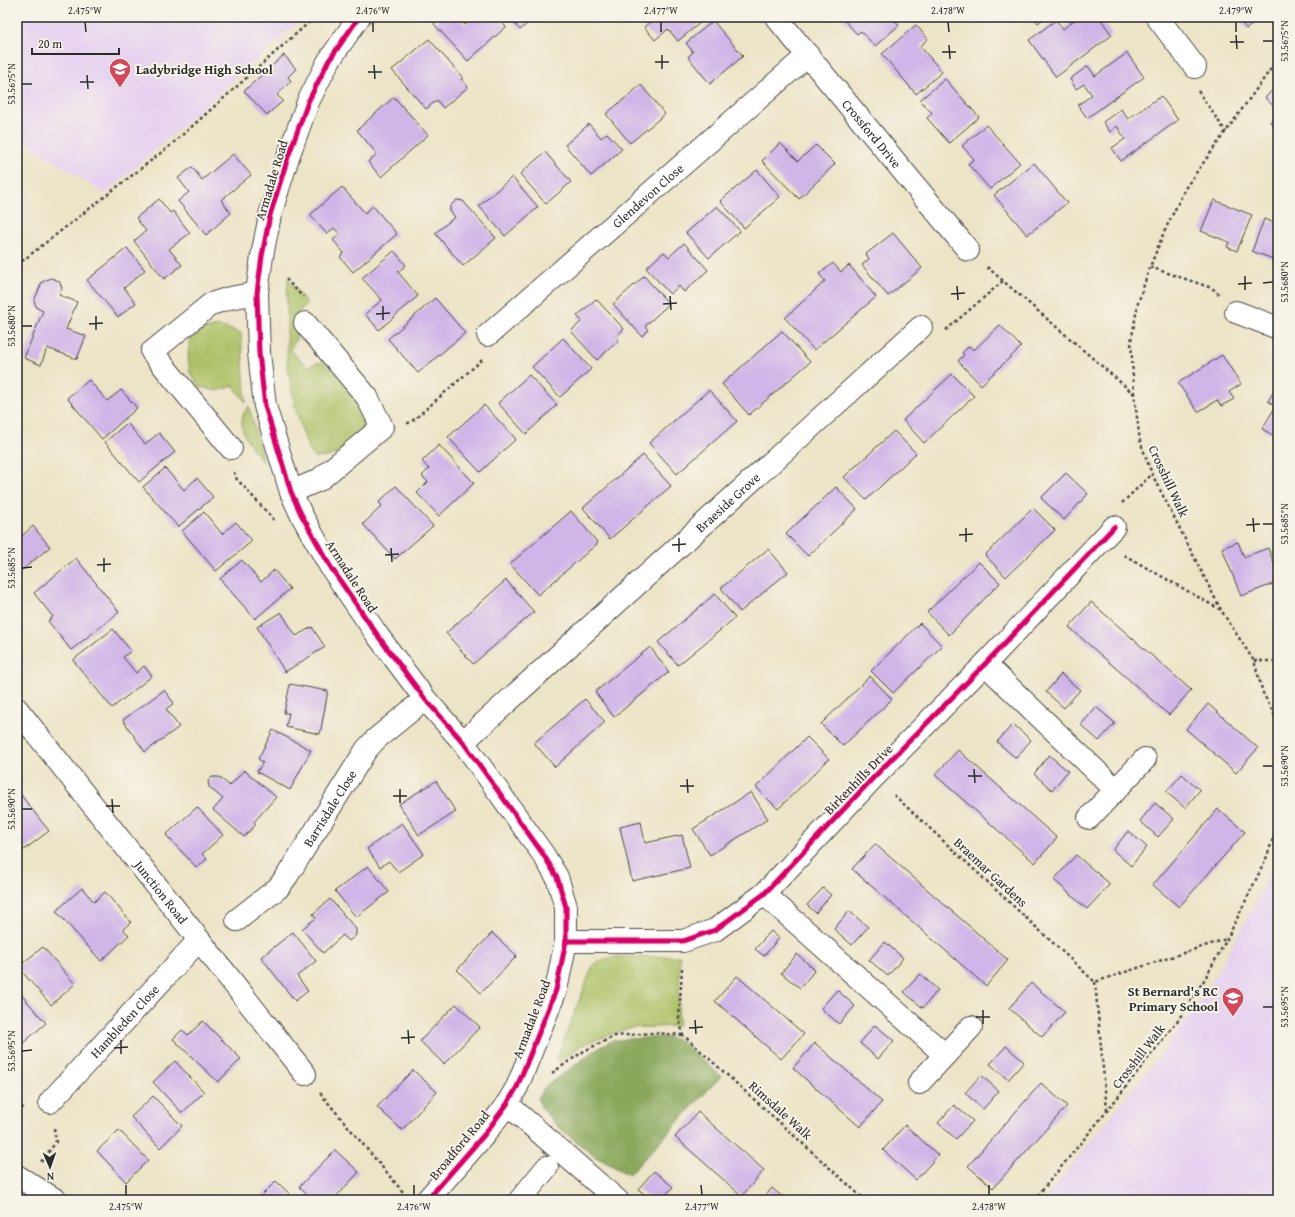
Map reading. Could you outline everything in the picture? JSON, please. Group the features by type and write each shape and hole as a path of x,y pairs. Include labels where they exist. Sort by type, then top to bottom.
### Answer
{"street":[{"name":"Armadale Road","path":"359,17 328,62 308,102 288,157 270,215 257,293 259,353 265,406 291,492 301,514 330,566 378,636 425,699 463,742 543,854 557,877 566,907 566,942 556,990 512,1096"},
{"name":"Crossford Drive","path":"776,17 968,250"},
{"path":"1157,17 1196,67"},
{"name":"Glendevon Close","path":"488,335 808,55"},
{"path":"231,448 152,352 211,304 230,298 257,293"},
{"path":"1236,312 1278,328"},
{"path":"291,492 319,480 382,427 367,396 305,323"},
{"name":"Braeside Grove","path":"463,742 921,327"},
{"name":"Birkenhills Drive","path":"566,942 683,941 715,930 764,894 874,777 985,664 1106,534"},
{"path":"985,664 1116,790"},
{"name":"Barrisdale Close","path":"238,920 278,888 366,750 376,739 425,699"},
{"name":"Junction Road","path":"17,709 305,1074"},
{"path":"1089,818 1145,759"},
{"path":"764,894 945,1055"},
{"name":"Hambleden Close","path":"50,1102 199,940"},
{"path":"919,1083 971,1027"},
{"path":"512,1096 617,1200"},
{"name":"Broadford Road","path":"433,1198 484,1135 512,1096"},
{"path":"520,1200 547,1167"},
{"path":"22,1179 56,1200"}],"path":[{"path":"17,265 171,145 315,17"},
{"path":"1196,67 1198,93 1226,132"},
{"path":"968,250 1134,394"},
{"path":"262,256 304,298 305,323"},
{"path":"1150,267 1212,288 1236,312"},
{"path":"921,327 944,332 1003,281"},
{"path":"382,427 410,423 487,356 488,335"},
{"path":"231,448 235,477 273,520 301,514"},
{"path":"1152,474 1116,508 1106,534 1221,610"},
{"path":"1254,661 1278,661"},
{"path":"1107,1111 1094,982 1227,939"},
{"path":"512,1096 537,1084 584,1050 615,1036 652,1033 683,1035 679,1018 683,941"},
{"path":"305,1074 404,1194"},
{"path":"22,1179 56,1142 50,1102"}],"shaded area":[{"name":"Ladybridge High School","path":"17,17 305,17 105,194 17,136"},
{"name":"St Bernard's RC Primary School","path":"1278,855 1278,1200 1044,1200 1168,1045 1207,991 1255,904"}],"green space":[{"path":"288,278 307,304 294,316 297,337 290,350 308,367 316,363 324,362 354,394 363,412 363,422 360,432 341,450 329,456 313,457 307,445 295,408 287,363"},
{"path":"219,326 241,333 246,403 234,386 217,391 200,387 190,373 188,355 190,338 205,329"},
{"path":"249,406 263,462 253,449 242,428 244,413"},
{"path":"680,956 678,1026 629,1028 582,1045 560,1062 556,1060 593,965 604,959 616,957"},
{"path":"661,1037 678,1039 721,1076 629,1175 594,1156 556,1125 541,1107 538,1098 546,1086 600,1047 613,1040"}],"building":[{"path":"441,17 458,17 465,25 474,17 497,17 506,27 468,61 434,24"},
{"path":"509,17 535,17 520,30"},
{"path":"656,17 707,17 678,41 668,29 655,40 644,27"},
{"path":"841,17 892,17 899,25 875,46 861,31 857,34"},
{"path":"1033,17 1046,17 1038,23"},
{"path":"1078,17 1099,17 1112,35 1056,77 1029,40 1056,20 1063,29"},
{"path":"1238,17 1262,17 1246,29"},
{"path":"713,21 743,56 710,84 688,57 693,52 686,43"},
{"path":"916,25 928,39 920,46 942,72 916,94 882,54"},
{"path":"429,39 463,78 461,79 468,87 443,108 437,100 426,109 392,70"},
{"path":"1127,53 1144,77 1087,118 1078,105 1092,95 1084,84 1076,89 1070,79 1088,66 1095,76"},
{"path":"284,55 296,69 288,77 291,81 277,95 283,101 267,115 244,91"},
{"path":"945,79 979,117 949,143 927,118 932,113 920,100"},
{"path":"1278,84 1278,110 1265,98"},
{"path":"641,85 665,114 630,143 606,114"},
{"path":"1161,96 1178,120 1121,161 1112,148 1125,139 1117,126 1110,132 1103,122 1121,109 1128,119"},
{"path":"394,97 428,135 381,177 368,162 377,154 357,130"},
{"path":"1278,113 1278,129 1270,122"},
{"path":"589,124 601,138 607,133 622,149 591,176 565,145"},
{"path":"986,125 1020,163 990,189 968,164 974,159 962,146"},
{"path":"780,143 798,161 816,145 835,164 799,199 762,161"},
{"path":"545,152 571,182 546,204 520,174"},
{"path":"233,154 251,175 221,200 231,213 206,235 178,201 189,192 178,178 192,167 202,180"},
{"path":"1034,163 1067,203 1027,235 994,195"},
{"path":"757,170 780,197 744,228 720,201"},
{"path":"512,177 538,207 505,236 479,206"},
{"path":"342,187 365,213 373,206 397,234 353,272 340,257 344,253 333,240 340,234 334,228 327,234 310,215"},
{"path":"159,199 170,213 173,211 190,233 169,249 182,265 164,279 134,241 146,231 136,218"},
{"path":"457,200 463,201 496,238 463,266 435,233 455,217 450,211 450,206"},
{"path":"1214,200 1252,215 1237,251 1227,247 1229,242 1201,231"},
{"path":"717,206 740,231 709,258 686,233"},
{"path":"1264,219 1278,224 1278,261 1252,251"},
{"path":"893,233 922,268 888,296 862,265 869,259 866,254"},
{"path":"684,243 708,270 684,292 679,286 670,294 646,268 664,252 669,257"},
{"path":"127,248 145,270 124,288 136,303 118,317 87,280"},
{"path":"394,251 406,265 398,272 418,296 379,330 365,314 382,300 362,278"},
{"path":"833,263 841,272 849,265 876,297 814,350 785,318 825,281 819,274"},
{"path":"644,276 669,304 645,326 648,330 642,336 613,304"},
{"path":"51,278 59,281 62,288 59,295 77,302 66,329 86,336 77,359 47,348 41,365 24,358 43,311 37,308 34,301 42,282"},
{"path":"435,298 465,333 418,373 388,339"},
{"path":"596,299 624,329 616,336 619,340 597,360 571,331 582,321 577,316"},
{"path":"1000,325 1021,347 981,385 958,361 964,355 962,353 969,346 974,350"},
{"path":"782,331 810,362 749,415 722,384"},
{"path":"563,338 591,369 560,397 532,367"},
{"path":"1222,355 1241,384 1229,392 1234,399 1221,406 1217,400 1198,412 1178,383"},
{"path":"952,374 974,396 924,443 903,420"},
{"path":"529,375 557,405 526,434 498,403"},
{"path":"89,380 107,401 121,390 137,408 102,439 67,398"},
{"path":"1278,384 1278,438 1262,429 1276,406 1268,401"},
{"path":"709,390 737,421 677,474 649,443"},
{"path":"484,405 516,439 480,472 448,437"},
{"path":"127,423 145,444 159,433 175,452 139,482 105,442"},
{"path":"894,431 916,453 866,500 844,477"},
{"path":"439,445 474,483 439,516 417,493 428,482 422,476 429,469 422,461"},
{"path":"643,455 671,486 610,539 583,508"},
{"path":"165,468 184,490 197,478 213,497 178,527 143,487"},
{"path":"1066,473 1088,494 1064,520 1041,498"},
{"path":"396,486 433,526 395,559 363,524 382,506 379,502"},
{"path":"836,487 857,509 808,556 786,534"},
{"path":"1033,508 1055,530 1006,577 985,555"},
{"path":"571,511 598,543 538,595 510,564"},
{"path":"204,512 222,534 236,522 252,541 216,571 182,531"},
{"path":"33,526 50,547 17,574 17,530 22,536"},
{"path":"1238,542 1244,557 1268,548 1278,574 1278,582 1241,596 1222,548"},
{"path":"768,549 788,572 740,612 721,588"},
{"path":"76,558 119,612 71,650 48,621 53,617 34,593"},
{"path":"242,560 261,582 274,570 290,589 255,619 220,579"},
{"path":"979,562 1000,583 949,635 927,612"},
{"path":"506,580 534,612 473,664 446,633"},
{"path":"715,594 735,618 678,665 658,642"},
{"path":"1091,602 1191,690 1169,715 1069,627"},
{"path":"281,612 296,636 312,627 325,647 285,672 257,627"},
{"path":"920,623 942,646 893,693 871,671"},
{"path":"113,629 131,651 123,657 136,673 144,666 152,676 112,708 73,660"},
{"path":"650,647 669,672 614,717 595,692"},
{"path":"1061,674 1080,690 1064,708 1046,692"},
{"path":"870,676 892,699 843,746 821,724"},
{"path":"290,684 328,691 320,734 286,727 289,713 284,713"},
{"path":"164,690 174,703 166,709 179,727 145,752 123,720"},
{"path":"585,699 605,722 555,767 534,743"},
{"path":"1208,704 1258,748 1236,773 1186,729"},
{"path":"1096,707 1115,723 1099,741 1081,725"},
{"path":"1013,724 1031,740 1016,758 997,742"},
{"path":"273,730 311,750 290,790 257,772 263,762 258,759"},
{"path":"807,737 829,759 778,809 756,787"},
{"path":"958,750 1057,838 1035,863 935,775"},
{"path":"1049,755 1068,771 1052,790 1034,774"},
{"path":"244,770 276,797 254,822 256,824 244,837 213,810 223,799 209,787 208,781 212,777 219,777 230,786"},
{"path":"1182,774 1200,790 1185,808 1166,792"},
{"path":"436,781 456,812 419,835 399,804"},
{"path":"17,790 49,831 17,855"},
{"path":"751,792 768,819 710,855 693,829"},
{"path":"1155,803 1174,819 1158,837 1140,821"},
{"path":"197,807 223,835 202,854 207,859 197,868 166,835"},
{"path":"1218,809 1245,832 1179,907 1153,885"},
{"path":"641,822 645,843 682,835 690,868 632,881 620,827"},
{"path":"402,823 424,854 398,872 389,861 380,867 367,849"},
{"path":"1128,831 1147,847 1131,866 1113,850"},
{"path":"875,844 1008,960 986,986 852,869"},
{"path":"1076,855 1110,884 1087,909 1054,880"},
{"path":"368,866 389,892 356,917 335,891"},
{"path":"82,888 94,902 105,892 131,922 123,929 129,935 101,961 56,911"},
{"path":"823,888 831,895 816,913 807,905"},
{"path":"330,899 356,929 356,935 349,941 343,935 323,953 302,929 316,918 313,914"},
{"path":"849,911 868,927 852,945 834,929"},
{"path":"771,931 779,938 764,956 755,949"},
{"path":"293,932 316,961 297,976 308,991 295,1001 261,957"},
{"path":"492,933 517,956 481,993 457,970"},
{"path":"885,942 903,958 888,976 869,960"},
{"path":"43,947 75,984 51,1005 18,967"},
{"path":"797,954 815,970 800,988 781,973"},
{"path":"920,974 938,990 923,1008 904,992"},
{"path":"737,976 804,1034 781,1059 715,1001"},
{"path":"1031,983 1065,1012 1042,1037 1009,1008"},
{"path":"17,990 46,1023 22,1044 17,1038"},
{"path":"837,990 855,1006 839,1024 821,1008"},
{"path":"456,1004 480,1027 444,1064 420,1041"},
{"path":"203,1021 241,1059 218,1082 173,1039 182,1030 188,1035"},
{"path":"875,1025 894,1041 878,1059 860,1043"},
{"path":"815,1043 882,1102 860,1127 793,1068"},
{"path":"1006,1046 1024,1062 1008,1080 990,1064"},
{"path":"175,1061 204,1092 182,1113 153,1082"},
{"path":"413,1070 437,1092 402,1130 377,1107"},
{"path":"981,1075 999,1091 983,1109 965,1093"},
{"path":"1041,1083 1067,1106 993,1188 968,1166"},
{"path":"153,1096 182,1126 160,1148 131,1117"},
{"path":"954,1105 973,1121 956,1139 938,1123"},
{"path":"698,1112 764,1170 742,1196 675,1137"},
{"path":"905,1125 938,1155 916,1180 883,1150"},
{"path":"119,1130 148,1160 126,1182 97,1151"},
{"path":"335,1150 359,1172 333,1200 313,1200 299,1187"},
{"path":"654,1171 673,1187 661,1200 651,1200 638,1189"},
{"path":"276,1181 296,1200 257,1200"},
{"path":"772,1188 786,1200 762,1200"}],"cycle path":[{"path":"359,17 328,62 308,102 288,157 270,215 257,293 259,353 265,406 291,492 301,514 330,566 378,636 425,699 463,742 543,854 557,877 566,907 566,941 556,990 517,1087 507,1104 484,1135 427,1200"},
{"path":"566,941 683,941 715,930 764,894 1114,527"}],"place":[{"name":"Ladybridge High School","path":"120,88"},
{"name":"St Bernard's RC Primary School","path":"1233,1018"}]}
